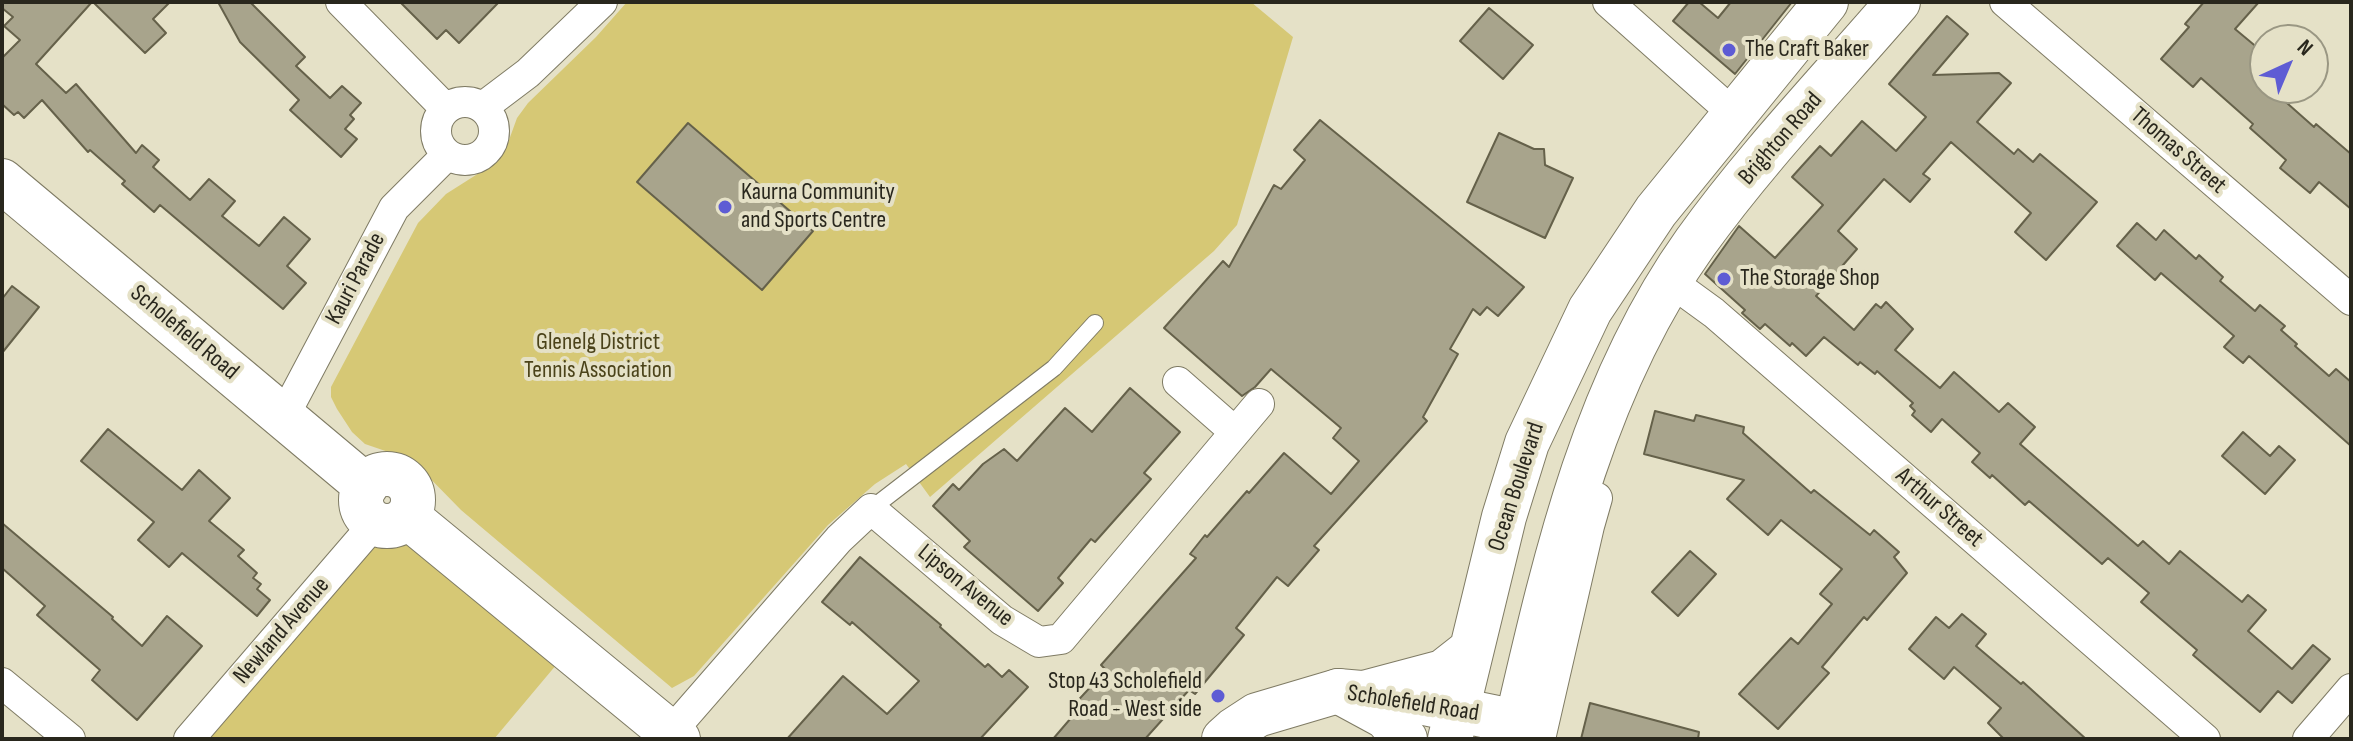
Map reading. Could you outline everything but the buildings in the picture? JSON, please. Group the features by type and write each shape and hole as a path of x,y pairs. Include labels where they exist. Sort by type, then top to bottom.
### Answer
{"main road":[{"name":"Brighton Road","path":"1627,251 1826,2"},
{"name":"Brighton Road","path":"1670,281 1743,182 1898,2"},
{"name":"Scholefield Road","path":"2,181 284,416 383,509 674,736"},
{"name":"Ocean Boulevard","path":"1453,724 1504,517 1527,443 1590,310 1627,251"},
{"path":"1523,733 1560,541 1580,474 1616,387 1670,281"},
{"path":"1351,692 1443,672 1471,650"},
{"path":"1351,692 1386,717 1405,739"},
{"name":"Scholefield Road","path":"1224,739 1257,715 1351,692 1453,724 1523,733"}],"street":[{"path":"341,2 445,108"},
{"path":"483,107 528,73 602,2"},
{"path":"1608,2 1735,115"},
{"name":"Thomas Street","path":"2005,2 2351,300"},
{"path":"465,101 483,107 494,124 490,148 473,160 463,161 447,155 440,148 435,128 445,108 465,101"},
{"name":"Kauri Parade","path":"284,416 394,208 447,155"},
{"name":"Arthur Street","path":"1670,281 1714,313 2205,739"},
{"path":"1178,382 1235,432"},
{"name":"Lipson Avenue","path":"871,509 1002,620 1039,642 1061,639 1259,404"},
{"path":"1523,733 1617,435"},
{"name":"Newland Avenue","path":"189,739 383,509"},
{"path":"674,736 839,539 871,509"},
{"path":"2,683 70,739"},
{"path":"2308,739 2351,689"}],"lane":[{"path":"871,509 1054,368 1095,323"}],"green space":[{"name":"Glenelg District Tennis Association","path":"627,2 1251,2 1293,37 1237,225 1214,251 930,497 906,464 875,484 828,525 694,676 672,688 461,510 416,464 365,444 352,432 331,397 331,387 418,223 446,194 498,161 517,118 528,103"},
{"path":"380,532 396,532 562,658 494,739 204,739"}],"place":[{"name":"The Craft Baker","path":"1729,50"},
{"name":"Kaurna Community and Sports Centre","path":"725,207"},
{"name":"The Storage Shop","path":"1724,279"},
{"name":"Stop 43 Scholefield Road - West side","path":"1218,696"}]}
